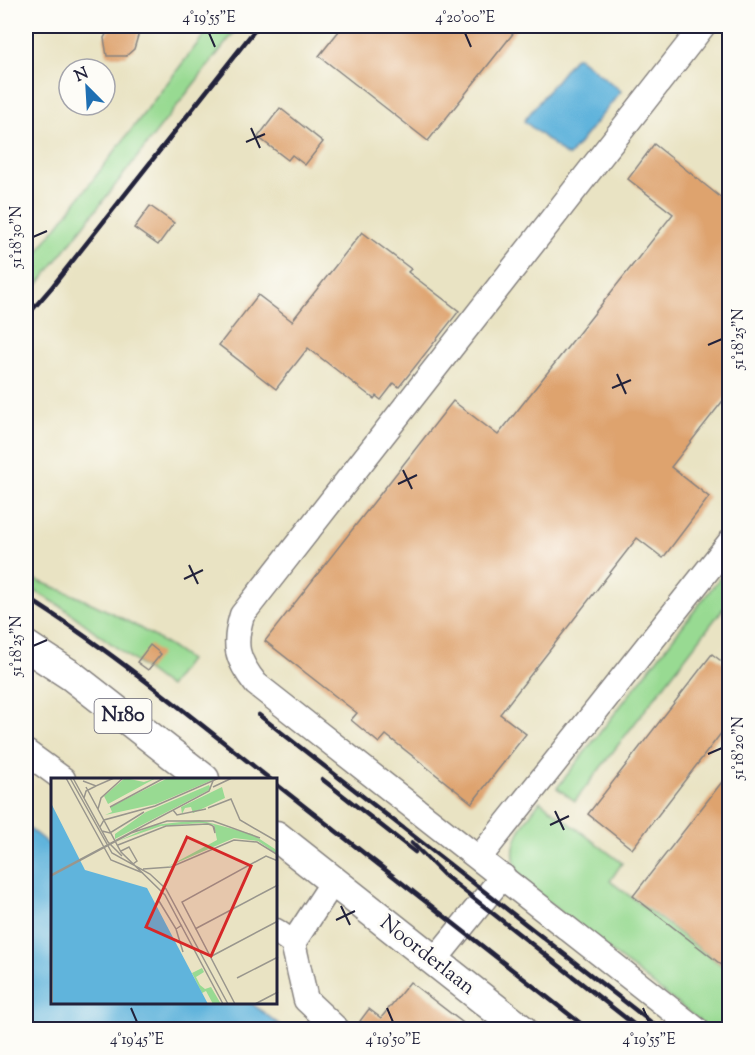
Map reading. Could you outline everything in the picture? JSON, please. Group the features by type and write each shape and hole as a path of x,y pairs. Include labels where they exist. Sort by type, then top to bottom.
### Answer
{"main road":[{"name":"N180","path":"26,646 72,676 203,778"},
{"name":"Noorderlaan","path":"278,838 522,1029"}],"lane":[{"path":"698,1029 255,684 243,667 237,649 237,633 242,615 703,26"},
{"path":"479,858 729,542"},
{"path":"26,752 62,778"},
{"path":"434,962 503,876"},
{"path":"333,882 284,937 306,1000 338,1029"}],"green space":[{"path":"211,26 239,26 26,300 26,267"},
{"path":"729,566 729,601 575,801 557,788"},
{"path":"30,578 112,613 152,635 189,660 169,687 62,607 26,586"},
{"path":"540,801 622,863 610,881 729,971 729,1029 712,1029 706,1026 525,884 514,860 514,850 525,821"}],"water":[{"path":"575,57 621,91 569,156 524,121"},
{"path":"26,826 51,846 51,1004 252,1004 285,1029 26,1029"}],"building":[{"path":"120,26 141,26 134,49 126,56 107,56 104,38 109,29"},
{"path":"343,26 519,26 428,141 319,56"},
{"path":"280,108 323,142 305,165 292,155 288,160 258,137"},
{"path":"654,144 729,204 729,393 671,467 709,497 663,558 637,538 500,714 526,734 472,803 386,735 379,743 351,720 357,713 265,641 453,401 498,435 673,214 628,179"},
{"path":"150,206 174,223 158,245 134,228"},
{"path":"362,232 411,269 408,272 459,311 399,387 394,383 381,400 376,396 374,399 308,348 276,389 219,345 258,295 292,321"},
{"path":"150,645 161,654 148,670 137,662"},
{"path":"712,654 729,667 729,723 632,849 588,814"},
{"path":"729,773 729,958 723,966 633,896"},
{"path":"410,982 471,1029 372,1029 360,1021 369,1009 381,1018"}],"railway":[{"path":"26,317 258,26"},
{"path":"26,597 120,662 269,778"},
{"path":"259,715 661,1030"},
{"path":"322,779 415,852"},
{"path":"278,786 589,1030"},
{"path":"412,843 444,875 641,1030"}]}
